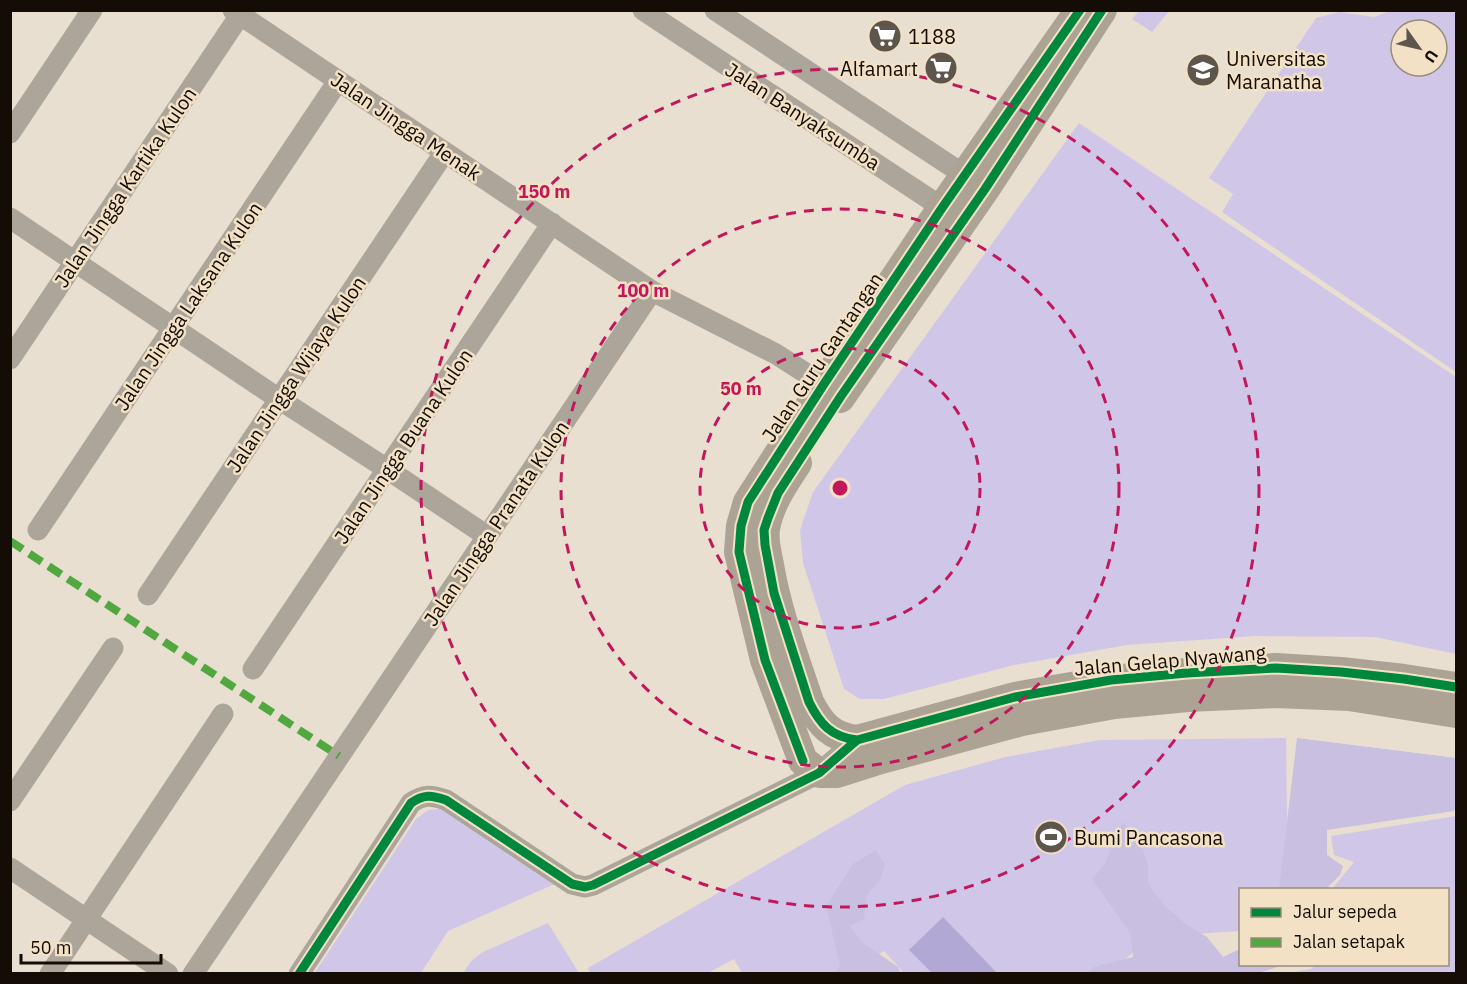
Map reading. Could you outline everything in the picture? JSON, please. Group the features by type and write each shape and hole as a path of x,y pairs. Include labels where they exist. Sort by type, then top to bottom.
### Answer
{"street":[{"path":"10,133 92,10"},
{"name":"Jalan Banyaksumba","path":"643,10 952,215"},
{"name":"Jalan Banyaksumba","path":"715,10 975,182"},
{"name":"Jalan Guru Gantangan","path":"975,182 1080,10"},
{"name":"Jalan Guru Gantangan","path":"811,767 765,660 739,552 741,526 748,502 832,390 975,182 1102,10"},
{"name":"Jalan Jingga Menak","path":"236,13 652,291 766,349 832,390"},
{"name":"Jalan Jingga Kartika Kulon","path":"10,359 236,13"},
{"name":"Jalan Jingga Laksana Kulon","path":"38,530 338,81"},
{"name":"Jalan Jingga Wijaya Kulon","path":"148,595 444,153"},
{"path":"10,218 487,536"},
{"name":"Jalan Jingga Buana Kulon","path":"254,669 552,223"},
{"name":"Jalan Jingga Pranata Kulon","path":"193,974 652,291"},
{"name":"Jalan Guru Gantangan","path":"832,390 778,493 764,530 765,545 774,593 809,702 817,718 825,727 844,739 857,740"},
{"path":"10,801 112,648"},
{"name":"Jalan Gelap Nyawang","path":"857,740 1015,697 1111,680 1187,673 1276,668 1341,672 1456,687"},
{"name":"Jalan Gelap Nyawang","path":"811,767 837,773 1022,721 1114,704 1188,697 1276,693 1349,696 1456,713"},
{"path":"50,974 223,714"},
{"path":"299,974 411,803 420,797 432,796 446,800 572,884 585,887 593,885 857,740"},
{"path":"10,868 168,974"}],"shaded area":[{"path":"1445,10 1456,13 1456,372 1222,212 1233,194 1209,178 1316,18 1339,12 1374,17 1390,11"},
{"path":"1139,11 1169,11 1152,32 1132,19"},
{"path":"1079,123 1456,377 1456,654 1375,637 1255,636 1127,645 1014,665 884,699 860,699 844,689 803,563 800,530 813,492"},
{"name":"Bumi Pancasona","path":"1286,738 1288,888 1239,888 1239,931 1150,937 1110,973 904,973 884,951 841,973 742,973 734,959 708,973 591,974 588,968 905,785 1005,757 1100,740"},
{"path":"1297,738 1456,758 1456,807 1454,811 1327,830 1327,855 1343,866 1340,875 1327,888 1279,888"},
{"path":"440,809 454,812 557,883 448,931 421,973 314,974 416,819 428,810"},
{"path":"1456,816 1456,973 1288,973 1311,969 1314,966 1449,966 1449,888 1333,888 1354,862 1334,855 1331,836"},
{"path":"1123,822 1139,840 1148,864 1148,884 1165,906 1186,924 1207,937 1223,957 1239,949 1239,966 1288,966 1255,974 1088,973 1094,967 1133,957 1130,933 1092,879 1105,864"},
{"path":"876,850 885,864 880,880 867,895 864,919 850,926 862,942 898,967 901,973 835,973 840,966 826,906 853,864"},
{"path":"943,917 997,973 932,973 909,950"},
{"path":"548,923 579,973 463,973 471,961 483,952"}],"marked path":[{"path":"10,541 339,756"}],"cycle path":[{"path":"803,761 765,660 739,552 741,526 748,502 942,208 1080,10"},
{"path":"1102,10 985,189 841,396 778,493 764,530 765,545 774,593 809,702 817,717 827,728 840,736 857,740 1015,697 1111,680 1187,673 1276,668 1341,672 1456,687"},
{"path":"299,974 411,803 420,798 432,796 446,800 572,884 585,887 819,773 857,740"}],"place":[{"name":"1188","path":"885,36"},
{"name":"Alfamart","path":"941,68"},
{"name":"Universitas Maranatha","path":"1203,70"},
{"name":"Bumi Pancasona","path":"1051,837"}]}
